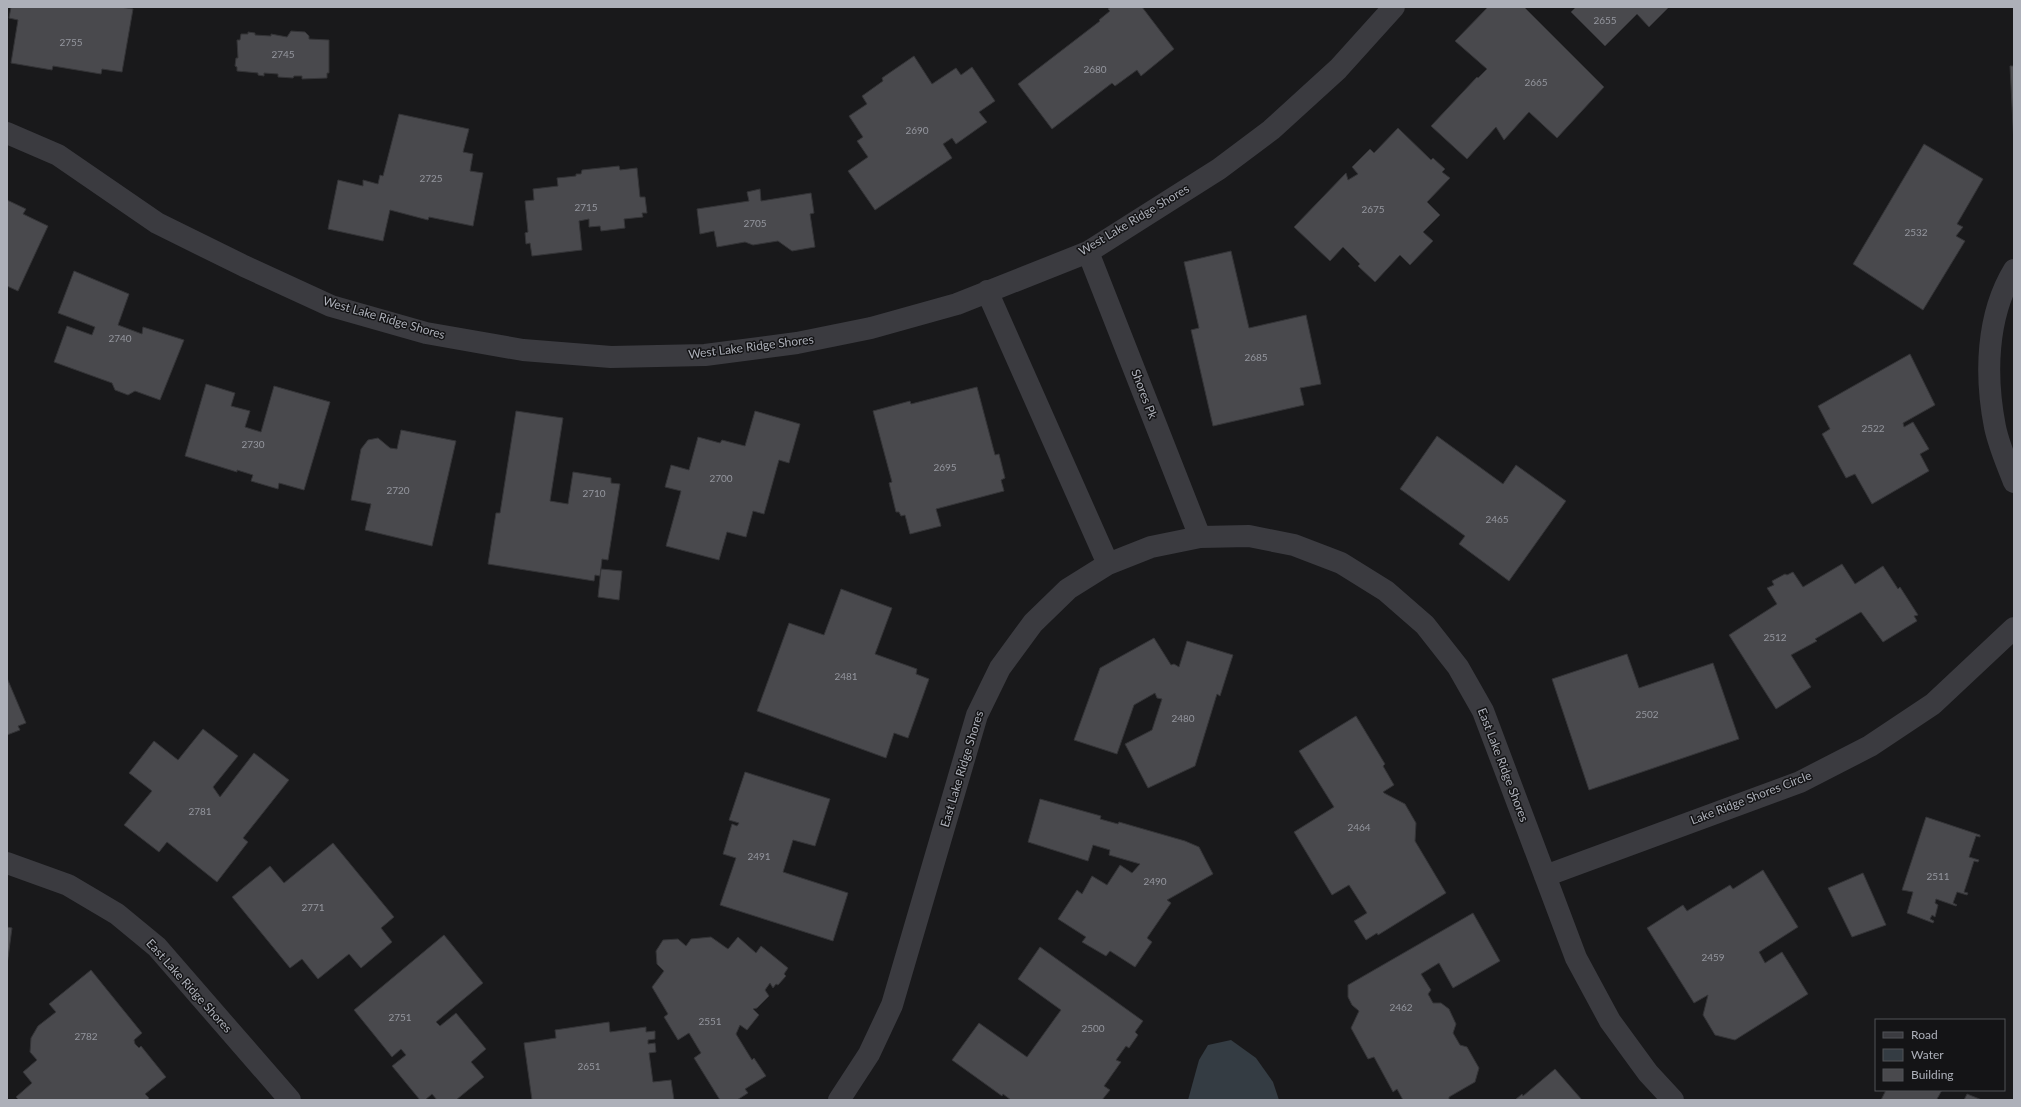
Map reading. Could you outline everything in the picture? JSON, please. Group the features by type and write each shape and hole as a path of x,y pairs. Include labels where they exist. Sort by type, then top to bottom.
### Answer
{"street":[{"name":"West Lake Ridge Shores","path":"7,133 58,155 157,222 244,266 331,306 426,333 523,350 611,357 705,355 797,343 871,328 957,304 1088,252 1218,169 1271,130 1338,70 1394,7"},
{"name":"Shores Pk","path":"1088,252 1200,536"},
{"path":"2014,270 2004,286 1991,334 1989,380 1995,428 2014,482"},
{"path":"987,291 1108,564"},
{"name":"East Lake Ridge Shores","path":"839,1100 869,1054 892,1005 977,715 1000,668 1033,623 1068,589 1108,564 1151,547 1200,536 1249,536 1301,547 1341,563 1386,591 1425,625 1458,667 1483,711 1576,958 1610,1021 1648,1072 1673,1100"},
{"name":"Lake Ridge Shores Circle","path":"1545,876 1800,782 1870,746 1933,704 2014,628"},
{"name":"East Lake Ridge Shores","path":"7,863 68,885 117,914 157,947 290,1100"}],"water":[{"path":"1231,1040 1256,1058 1273,1082 1279,1100 1188,1100 1199,1060 1208,1045"}],"building":[{"path":"11,7 120,7 133,9 122,72 102,69 101,74 53,66 52,70 11,63 18,20 9,18"},
{"path":"1111,7 1142,7 1174,49 1141,76 1137,70 1115,86 1112,83 1052,129 1018,84 1100,21 1099,20 1110,11 1108,9"},
{"path":"1488,7 1524,7 1604,87 1557,138 1529,112 1504,140 1496,127 1467,159 1431,126 1477,77 1478,78 1487,69 1455,41"},
{"path":"1576,7 1669,7 1649,27 1637,14 1605,46 1571,12"},
{"path":"291,31 305,32 309,36 309,39 329,40 329,73 327,73 327,78 302,79 302,76 294,76 293,78 278,77 278,74 264,73 264,76 258,75 258,73 237,71 237,67 235,66 236,58 238,58 237,40 240,40 241,34 248,34 248,32 255,33 255,35 271,36 271,34 287,37"},
{"path":"914,56 932,84 956,68 961,75 972,67 995,101 979,112 987,122 956,144 952,138 943,144 952,158 875,210 848,171 868,157 857,141 863,137 849,116 867,104 862,96 883,81 882,78"},
{"path":"2010,66 2014,66 2014,145"},
{"path":"399,114 469,129 463,152 473,154 470,171 483,173 473,226 429,217 428,220 390,210 383,241 328,229 338,180 363,186 363,180 378,184 380,175 383,176"},
{"path":"1398,128 1431,160 1433,158 1445,169 1442,172 1450,178 1427,202 1440,215 1423,232 1433,241 1410,265 1400,255 1375,282 1358,266 1360,264 1343,247 1330,261 1294,227 1346,173 1348,180 1358,174 1352,167 1370,149 1374,153"},
{"path":"1924,144 1983,179 1957,224 1963,227 1956,236 1965,241 1923,310 1853,264"},
{"path":"619,166 620,170 637,168 640,197 645,197 647,213 642,213 643,217 624,219 625,228 601,231 600,226 589,227 589,219 579,221 582,250 532,256 530,243 526,244 525,233 528,232 525,201 534,200 533,189 558,186 557,178 576,176 576,174 581,174 582,170"},
{"path":"760,189 761,201 811,193 814,213 810,214 815,247 792,251 778,241 753,245 745,242 717,247 714,231 700,234 697,209 749,201 747,192"},
{"path":"7,200 26,209 23,214 48,226 18,291 7,286"},
{"path":"1231,251 1249,328 1306,315 1321,384 1300,388 1304,405 1213,426 1191,330 1199,328 1184,262"},
{"path":"74,271 129,294 118,325 142,334 143,327 184,340 160,400 135,391 128,395 115,390 112,383 54,362 67,326 92,335 95,327 58,313"},
{"path":"1910,354 1935,405 1903,423 1904,427 1913,422 1929,449 1920,454 1929,471 1872,504 1855,474 1846,478 1822,434 1830,429 1818,406"},
{"path":"206,384 235,393 231,406 250,411 245,427 261,432 274,386 330,402 304,490 279,483 278,489 251,481 253,475 237,470 237,472 185,456"},
{"path":"977,387 995,455 999,454 1005,478 1001,480 1004,491 936,509 941,526 910,534 905,515 901,516 899,512 896,512 889,483 892,482 873,411 910,401 911,404"},
{"path":"516,411 563,418 550,501 568,504 573,472 611,478 611,483 620,484 608,560 602,559 600,576 595,575 594,581 488,564 496,513 500,513"},
{"path":"755,411 800,424 789,463 779,460 764,514 753,511 746,537 727,532 719,560 666,546 681,491 665,487 671,465 689,470 698,437 720,443 722,440 745,446"},
{"path":"401,430 456,441 432,546 365,530 371,504 351,500 361,449 368,440 378,438 390,448 397,449"},
{"path":"1437,436 1503,484 1516,465 1566,501 1509,581 1459,544 1465,536 1400,489"},
{"path":"1842,564 1855,584 1883,566 1898,589 1900,587 1918,615 1914,616 1917,621 1883,642 1861,612 1815,639 1817,641 1791,655 1811,687 1776,709 1729,635 1777,604 1767,588 1774,585 1772,581 1785,574 1787,575 1793,572 1803,587"},
{"path":"601,569 622,571 619,600 598,597"},
{"path":"841,589 892,608 875,654 917,669 916,674 929,679 908,738 894,733 886,758 757,711 789,623 824,635"},
{"path":"1154,638 1171,665 1174,664 1179,667 1187,641 1233,655 1220,696 1217,694 1195,766 1148,788 1125,744 1152,730 1162,699 1157,698 1155,693 1134,705 1117,754 1074,740 1100,668"},
{"path":"1627,654 1639,688 1713,663 1739,739 1589,790 1552,679"},
{"path":"7,678 26,723 18,726 20,730 7,735"},
{"path":"1356,716 1385,764 1383,766 1394,785 1383,792 1405,804 1416,823 1415,841 1446,893 1378,935 1377,933 1366,940 1354,921 1367,913 1349,885 1332,895 1294,832 1334,807 1299,751"},
{"path":"203,729 238,756 213,787 220,797 254,753 289,780 243,838 248,842 217,882 167,842 159,852 124,825 152,791 129,773 154,741 178,760"},
{"path":"745,772 830,799 815,846 793,840 783,872 848,893 833,941 720,905 736,858 723,854 732,824 737,826 739,823 729,820"},
{"path":"1040,799 1101,816 1100,819 1118,824 1119,822 1185,841 1199,847 1213,874 1167,900 1171,903 1147,938 1152,942 1135,967 1110,951 1106,956 1082,942 1086,937 1058,919 1077,890 1082,894 1092,876 1107,885 1120,865 1132,873 1140,864 1109,855 1110,850 1093,845 1088,861 1028,842"},
{"path":"1926,817 1980,835 1980,837 1976,836 1969,857 1979,860 1978,862 1974,861 1964,892 1968,893 1967,895 1957,892 1953,903 1957,905 1956,906 1936,899 1935,903 1938,905 1935,917 1932,915 1930,919 1934,921 1933,923 1907,913 1913,892 1902,890"},
{"path":"333,843 394,917 381,928 392,942 361,968 349,954 318,979 302,959 290,968 232,897 270,866 284,883"},
{"path":"1763,870 1798,927 1759,952 1765,963 1782,952 1808,994 1735,1040 1715,1035 1703,1015 1708,995 1694,1003 1647,928 1683,905 1687,911 1730,885 1733,889"},
{"path":"1863,873 1886,925 1852,937 1828,888"},
{"path":"1473,913 1500,961 1453,988 1439,963 1421,974 1431,990 1428,994 1433,1003 1441,1003 1449,1009 1456,1024 1453,1033 1460,1045 1467,1047 1479,1068 1475,1082 1449,1097 1449,1100 1403,1100 1397,1089 1393,1092 1374,1057 1368,1059 1351,1028 1359,1011 1352,1005 1348,997 1348,985"},
{"path":"7,927 12,928 7,965"},
{"path":"444,935 483,983 436,1022 440,1026 456,1013 486,1049 471,1062 484,1077 456,1100 437,1100 432,1094 425,1100 420,1100 392,1066 406,1055 401,1049 392,1057 354,1010"},
{"path":"711,937 728,949 738,937 756,953 761,946 788,968 784,974 786,976 778,985 776,984 773,988 770,983 765,990 769,996 757,1008 753,1009 759,1015 747,1030 740,1025 736,1034 752,1060 754,1058 766,1076 745,1089 748,1093 737,1100 720,1100 694,1058 701,1053 689,1033 678,1040 664,1017 668,1014 652,987 664,971 657,964 656,951 663,940 678,939 686,946 691,939"},
{"path":"1040,947 1143,1021 1135,1032 1138,1035 1129,1048 1126,1046 1116,1060 1121,1062 1104,1086 1110,1090 1102,1100 1011,1100 1003,1094 1002,1096 952,1060 979,1023 1027,1057 1061,1010 1018,979"},
{"path":"91,970 142,1033 134,1040 135,1044 139,1048 141,1046 166,1077 145,1094 149,1098 148,1100 19,1100 16,1097 32,1083 23,1072 37,1060 30,1052 31,1038 38,1026 56,1012 49,1004"},
{"path":"609,1022 610,1032 646,1027 646,1032 655,1031 655,1039 648,1040 648,1044 655,1043 656,1052 649,1053 653,1082 671,1080 674,1100 532,1100 524,1043 556,1038 555,1030"},
{"path":"1555,1069 1582,1100 1515,1100 1522,1094 1523,1096"},
{"path":"1886,1091 1941,1091 1937,1099 1940,1100 1881,1100"},
{"path":"1967,1094 1982,1100 1964,1100"}]}
